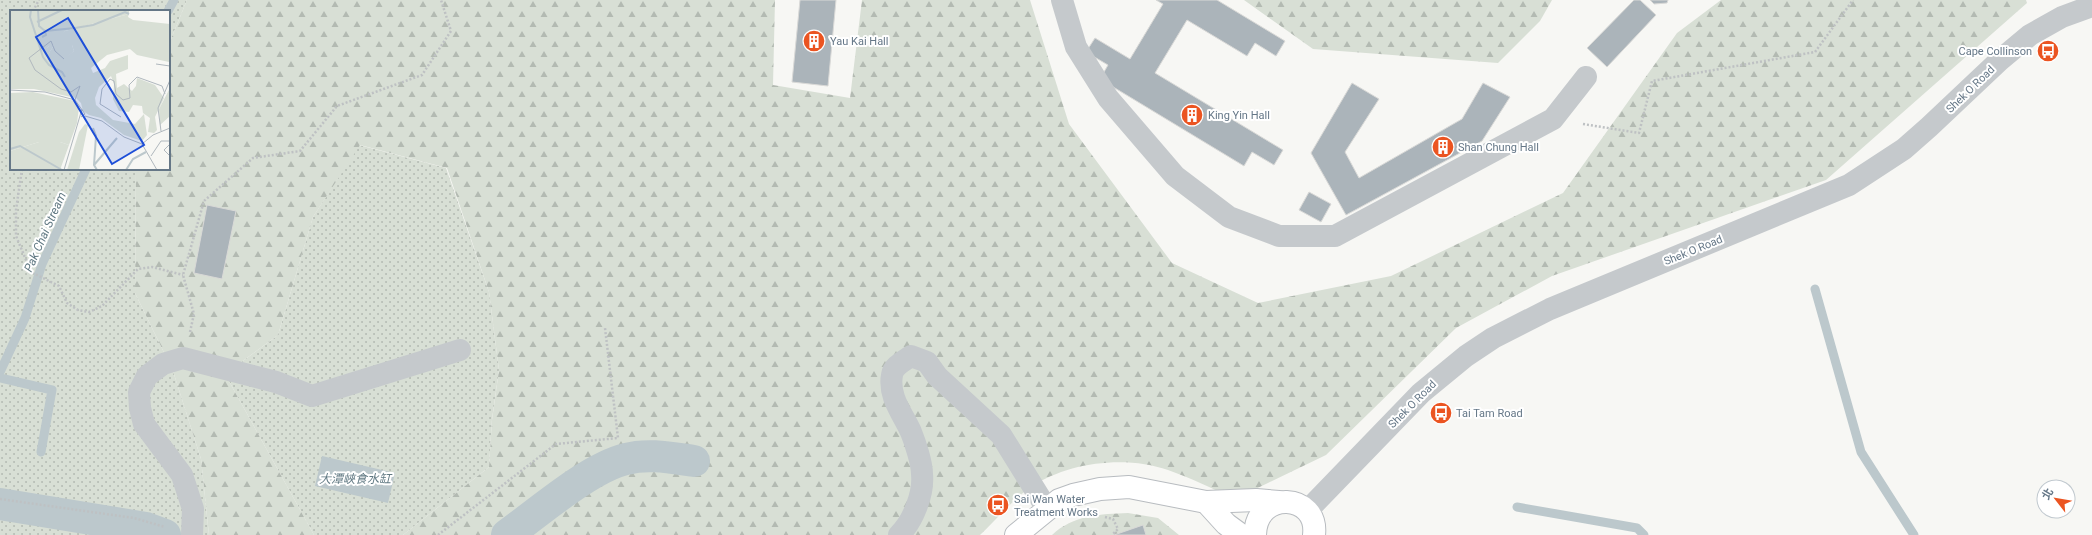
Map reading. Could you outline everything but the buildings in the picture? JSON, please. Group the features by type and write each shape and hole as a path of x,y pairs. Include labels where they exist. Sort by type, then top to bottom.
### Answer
{"main road":[{"path":"1016,535 1059,500 1073,494 1100,489 1130,487 1206,502 1256,500 1299,504 1307,511 1313,520 1314,535"},
{"path":"1206,502 1226,524 1241,535"},
{"path":"1255,535 1258,518 1270,505 1279,502"}],"street":[{"path":"1062,0 1076,47 1108,98 1175,176 1229,217 1279,236 1335,236 1553,119 1586,77"},
{"name":"Shek O Road","path":"1307,511 1421,393 1466,356 1493,338 1550,309 1849,185 1904,149 2015,47 2030,36 2060,8 2092,6"},
{"path":"192,535 193,509 182,475 144,424 140,408 139,392 148,376 163,364 183,358 276,382 312,396 460,350"},
{"path":"899,535 908,527 918,505 922,474 912,434 894,400 892,375 897,366 911,356 927,362 937,376 1001,435 1047,509"}],"path":[{"path":"34,10 39,0"},
{"path":"183,358 194,314 183,275 204,201 253,158 300,151 337,106 422,75 451,31 441,0"},
{"path":"1553,119 1639,133 1652,81 1815,52 1853,0"},
{"path":"22,170 16,210 16,236 31,272 59,286 67,303 78,310 89,312 102,306 138,269 152,267 183,275"},
{"path":"438,535 556,444 618,438 605,328"},
{"path":"0,499 134,518 169,529"}],"green space":[{"path":"0,0 187,0 170,42 170,10 10,10 10,170 136,170 135,293 173,371 201,459 209,535 0,535"},
{"path":"187,0 775,0 773,85 850,98 862,0 1030,0 1069,124 1172,263 1258,303 1391,276 1563,193 1677,33 1721,0 2026,0 2027,3 1826,180 1552,276 1456,328 1326,455 1235,499 1185,476 1152,465 1116,462 1080,467 1046,478 1031,487 1011,503 980,535 403,535 489,467 492,420 499,370 489,292 447,168 360,145 313,217 278,335 225,374 314,535 209,535 201,459 173,371 135,293 136,170 170,170 170,42"},
{"path":"1244,0 1552,0 1540,21 1498,63 1313,49"},
{"path":"359,145 446,168 489,292 499,370 492,419 489,467 403,535 314,535 225,374 278,335 313,217"},
{"path":"1128,513 1158,518 1179,535 1052,535 1069,523 1088,517"}],"water":[{"name":"大潭峽食水缸","path":"322,456 395,473 388,503 315,486"}],"waterway":[{"name":"Pak Chai Stream","path":"169,10 174,0"},
{"name":"Pak Chai Stream","path":"0,372 25,318 42,264 86,170"},
{"path":"1815,289 1861,452 1914,535"},
{"name":"Pak Chai Stream","path":"0,378 52,390 41,452"},
{"path":"507,535 581,481 596,471 612,464 626,459 643,456 694,461"},
{"path":"0,504 146,528 165,535"},
{"path":"1517,507 1637,528 1644,535"}],"place":[{"name":"Yau Kai Hall","path":"814,41"},
{"name":"Cape Collinson","path":"2048,51"},
{"name":"King Yin Hall","path":"1192,115"},
{"name":"Shan Chung Hall","path":"1443,147"},
{"name":"Tai Tam Road","path":"1441,413"},
{"name":"Sai Wan Water Treatment Works","path":"998,505"}]}
